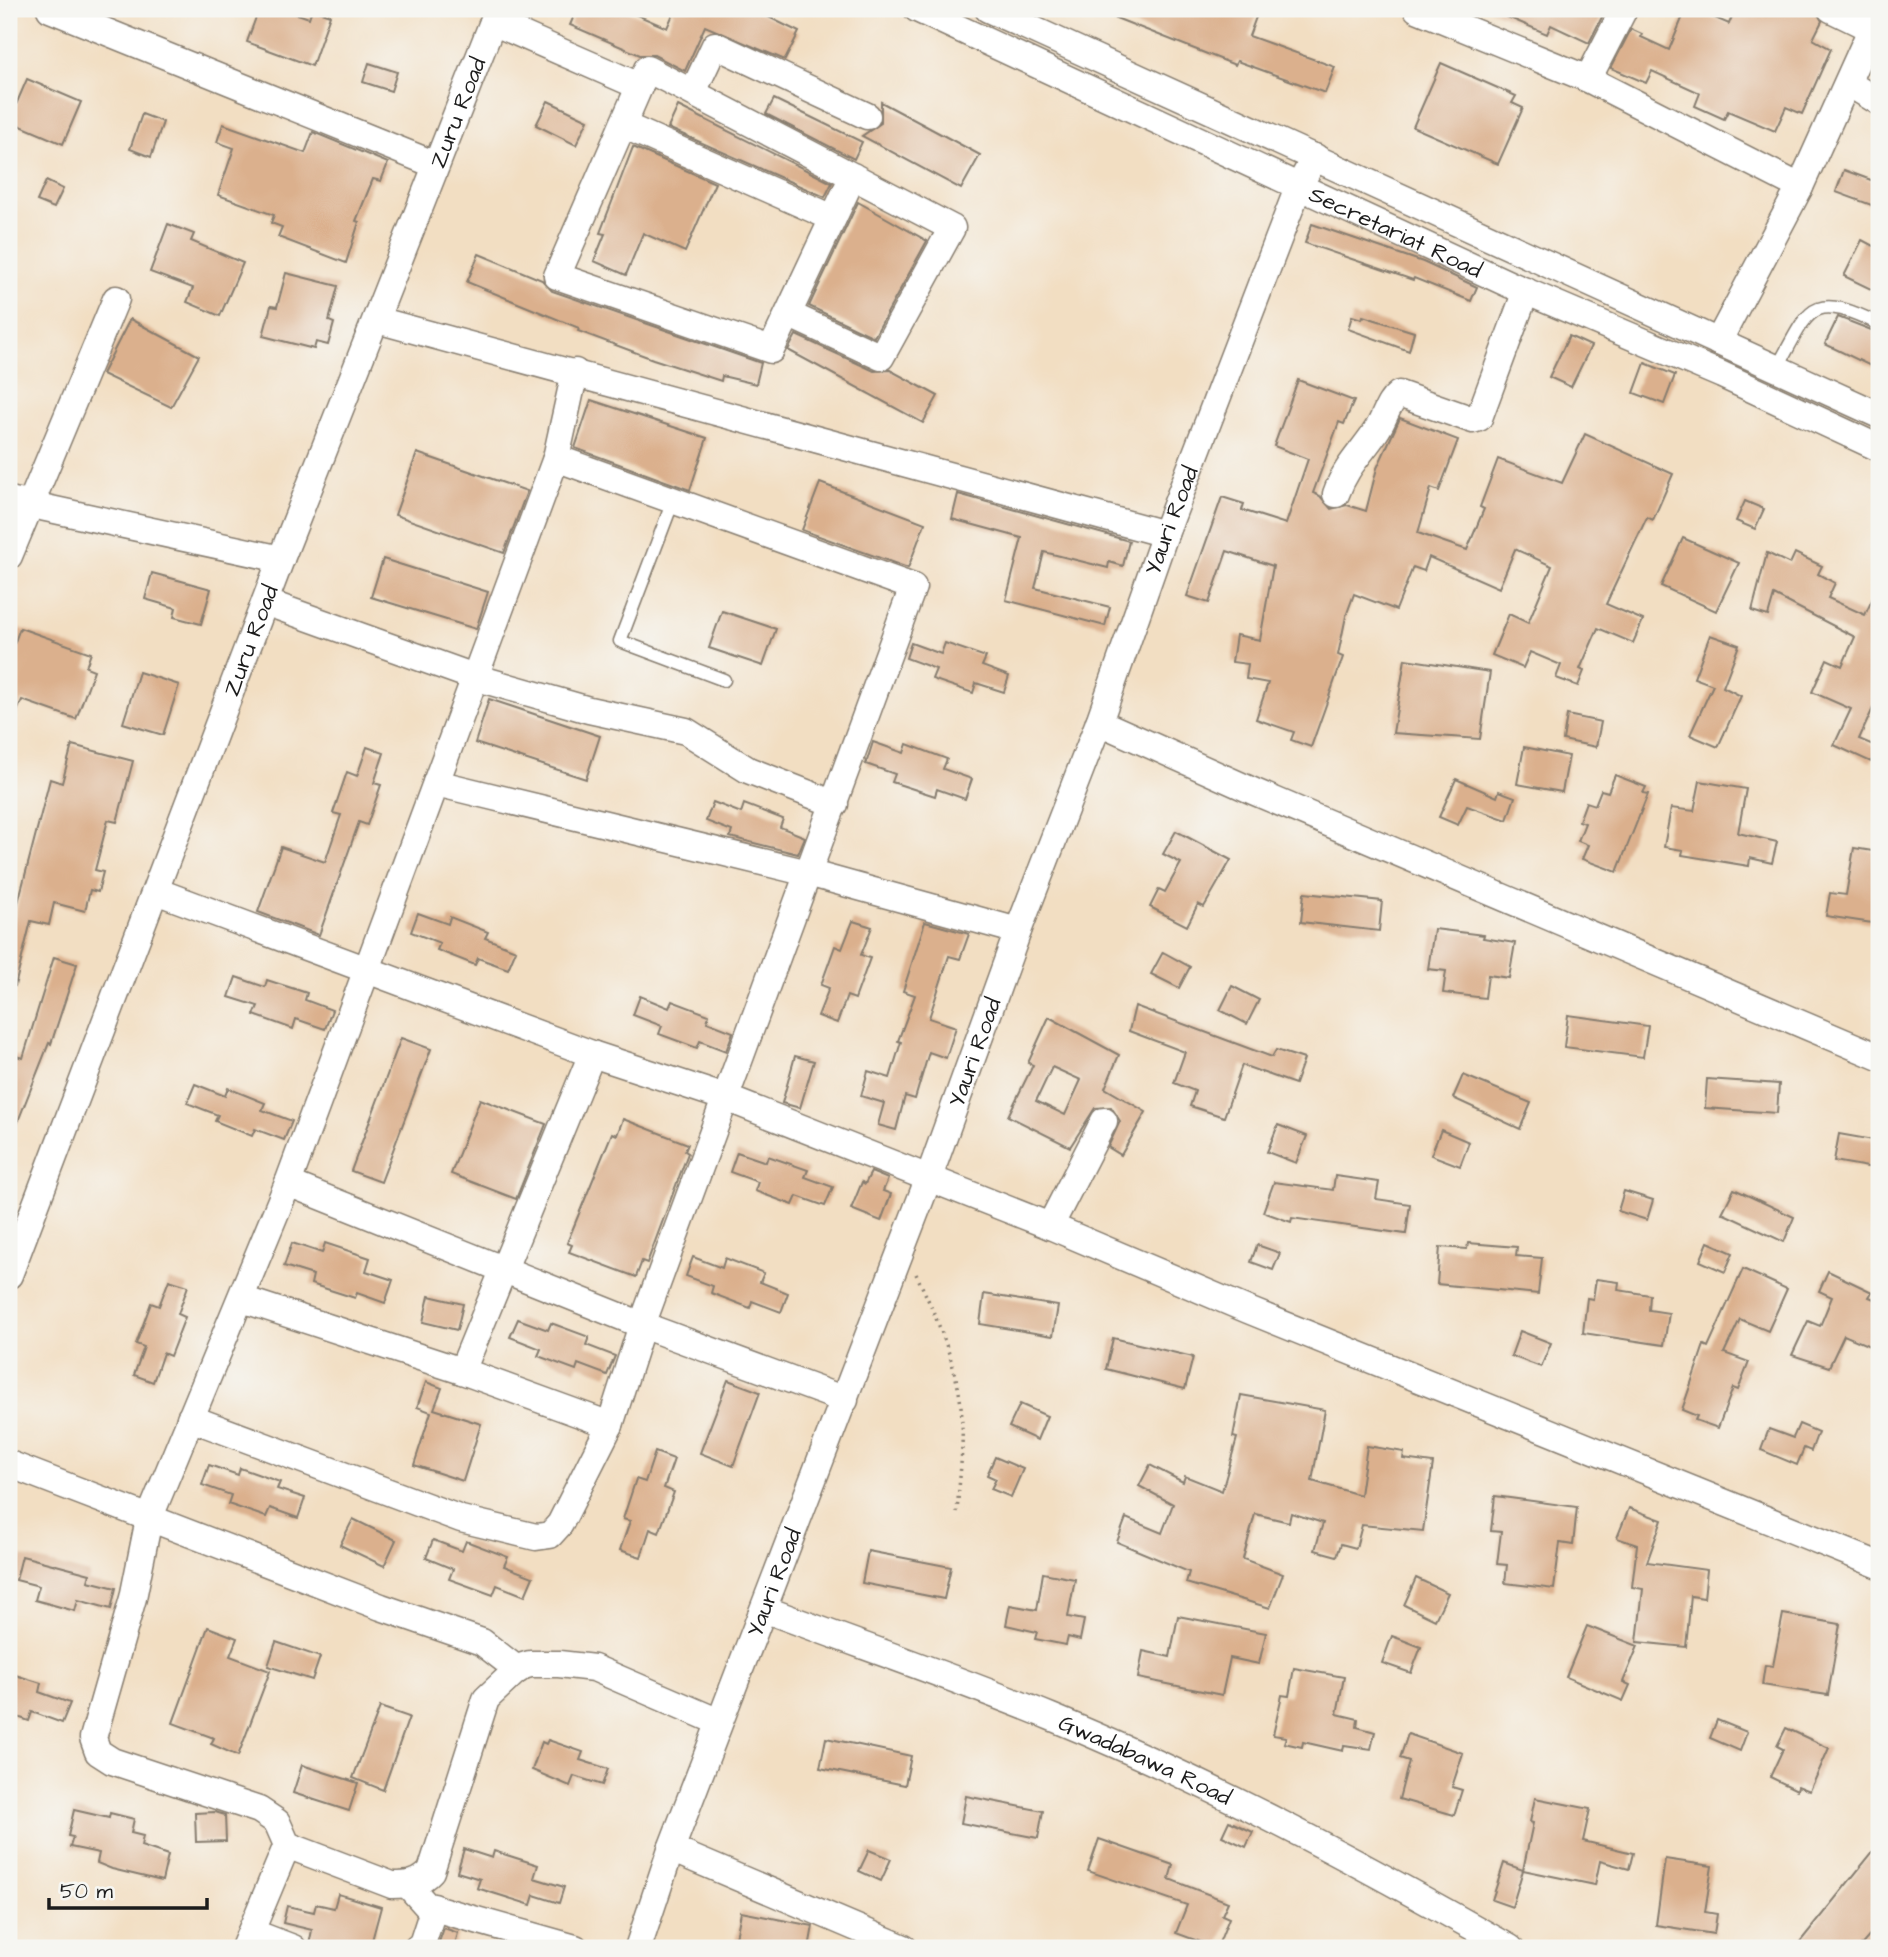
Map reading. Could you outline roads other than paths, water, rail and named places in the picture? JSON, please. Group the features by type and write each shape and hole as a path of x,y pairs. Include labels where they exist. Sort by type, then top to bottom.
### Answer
{"street":[{"path":"50,9 436,165"},
{"name":"Secretariat Road","path":"917,9 1298,188 1526,291 1722,375 1879,448"},
{"name":"Secretariat Road","path":"988,9 1879,415"},
{"path":"1417,9 1588,79 1800,187"},
{"path":"1588,79 1624,9"},
{"path":"1718,342 1800,187 1876,21 1831,9"},
{"path":"496,16 639,86"},
{"name":"Zuru Road","path":"9,1275 18,1222 156,891 281,559 496,16"},
{"path":"693,92 715,45 867,116"},
{"path":"788,314 881,358 952,228 853,176 693,92 647,68 557,276 771,350 853,176"},
{"path":"1848,83 1879,102"},
{"path":"623,125 833,218"},
{"name":"Yauri Road","path":"638,1948 671,1849 903,1247 1018,931 1099,722 1165,534 1298,188 1315,157"},
{"path":"1336,494 1343,472 1379,427 1391,400 1399,394 1473,420 1479,418 1526,291"},
{"path":"9,556 19,503 116,299"},
{"path":"377,320 1165,534"},
{"path":"575,372 556,458 369,970 242,1299 149,1519 133,1598 94,1724 93,1738 98,1752 112,1761 259,1810 277,1822 288,1845 392,1885 408,1885 422,1881 431,1871 486,1699 517,1670 530,1664 594,1668 719,1723"},
{"path":"190,1418 461,1518 536,1537 550,1535 560,1524 610,1425 642,1325 913,587 556,458"},
{"path":"19,503 281,559"},
{"path":"265,602 474,677 589,710 686,732 748,770 835,804"},
{"path":"1099,722 1293,808 1879,1057"},
{"path":"436,783 808,873 1018,931"},
{"path":"156,891 592,1054 726,1098 1050,1226 1248,1310 1879,1565"},
{"path":"462,1371 592,1054"},
{"path":"1050,1226 1104,1121"},
{"path":"288,1183 642,1325 845,1399"},
{"path":"242,1299 462,1371 610,1425"},
{"path":"9,1464 149,1519 482,1642 517,1670"},
{"name":"Gwadabawa Road","path":"764,1609 1052,1717 1208,1789 1416,1895 1510,1948"},
{"path":"288,1845 247,1940 293,1948"},
{"path":"671,1849 904,1948"},
{"path":"408,1885 418,1900 434,1907 575,1948"},
{"path":"417,1948 422,1944 434,1907"}],"lane":[{"path":"1777,368 1808,312 1820,307 1853,311 1879,324"},
{"path":"673,500 620,641 724,680"}]}
